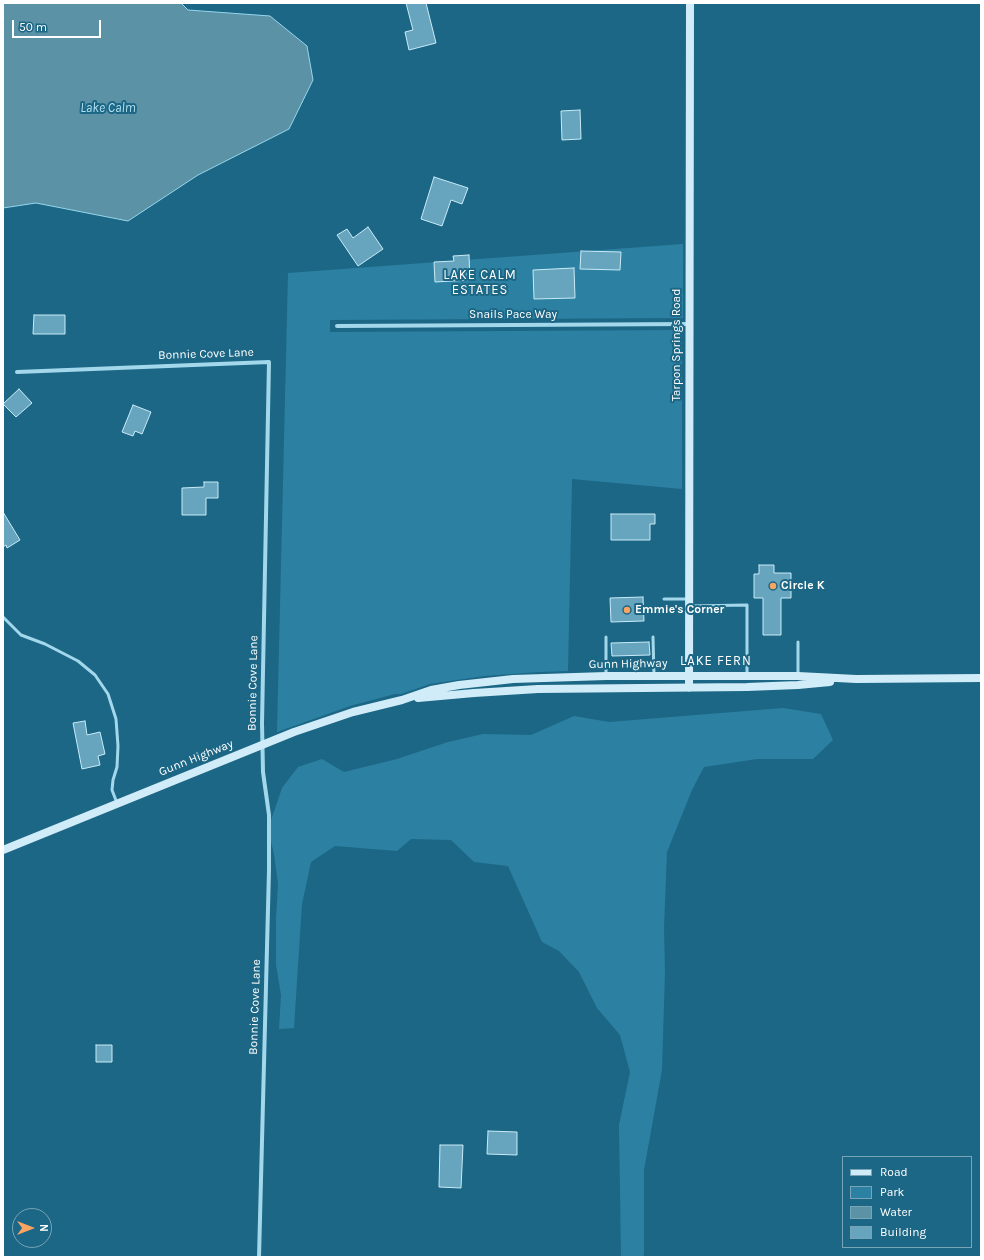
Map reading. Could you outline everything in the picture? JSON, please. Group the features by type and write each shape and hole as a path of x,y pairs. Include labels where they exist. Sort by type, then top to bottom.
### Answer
{"main road":[{"name":"Tarpon Springs Road","path":"689,688 690,3"},
{"name":"Gunn Highway","path":"3,850 294,732 353,712 402,700 431,690 485,682 539,678 606,676 798,676 856,679 981,678"},
{"name":"Gunn Highway","path":"402,700 474,693 538,690 798,685 856,679"}],"street":[{"name":"Snails Pace Way","path":"337,326 690,324"},
{"name":"Bonnie Cove Lane","path":"17,372 269,362 262,745 263,772 269,815 269,870 259,1257"}],"lane":[{"path":"664,599 747,606 747,676"},
{"path":"3,617 21,635 45,644 78,661 95,675 108,694 116,719 118,739 117,768 113,780 112,790 117,803"},
{"path":"606,637 606,676"},
{"path":"653,637 654,676"},
{"path":"798,642 798,676"}],"green space":[{"path":"683,244 683,318 330,320 330,332 682,330 682,489 572,479 568,671 484,676 430,684 401,694 395,694 350,706 277,732 288,273"},
{"path":"783,708 821,714 833,740 813,759 757,759 704,767 692,790 667,852 664,928 665,972 662,1070 644,1170 643,1257 621,1257 619,1125 630,1072 620,1035 597,1008 579,972 559,951 542,942 508,866 474,862 451,840 411,839 397,851 335,846 311,862 302,904 294,1028 279,1029 281,995 276,964 278,884 274,854 268,829 282,788 298,767 322,759 344,772 397,759 448,742 483,734 531,735 574,716 609,722"}],"water":[{"name":"Lake Calm","path":"3,3 181,3 188,10 270,16 307,46 313,80 289,129 198,175 128,221 36,203 3,208"}],"building":[{"path":"406,3 426,3 436,43 409,50 405,32 413,30"},
{"path":"580,110 581,139 562,140 561,111"},
{"path":"434,177 468,188 462,204 451,200 442,226 421,219"},
{"path":"368,227 383,249 358,266 337,235 347,229 353,238"},
{"path":"581,251 621,252 620,270 580,269"},
{"path":"469,255 470,280 435,282 434,262 454,261 453,256"},
{"path":"574,268 575,298 534,299 533,270"},
{"path":"34,315 65,315 65,334 33,334"},
{"path":"19,389 32,403 16,417 3,404"},
{"path":"133,405 151,412 142,434 135,431 133,436 122,432"},
{"path":"204,482 218,482 218,498 206,498 206,515 182,515 182,488 204,487"},
{"path":"3,512 20,540 7,548 6,545 3,547"},
{"path":"611,514 655,514 655,524 650,524 650,540 611,540"},
{"name":"Circle K","path":"759,565 774,565 774,573 791,573 791,598 781,598 781,635 763,635 763,598 754,598 754,574 759,574"},
{"name":"Emmie's Corner","path":"643,597 644,621 611,622 610,598"},
{"path":"649,642 650,655 612,656 611,643"},
{"path":"85,721 87,735 100,732 105,754 98,756 100,765 82,769 73,723"},
{"path":"96,1045 112,1045 112,1062 96,1062"},
{"path":"488,1131 517,1132 517,1155 487,1154"},
{"path":"440,1145 463,1145 461,1188 439,1187"}],"place":[{"name":"Circle K","path":"773,586"},
{"name":"Emmie's Corner","path":"627,610"}],"district":[{"name":"LAKE CALM ESTATES","path":"480,282"},
{"name":"LAKE FERN","path":"716,661"}]}
